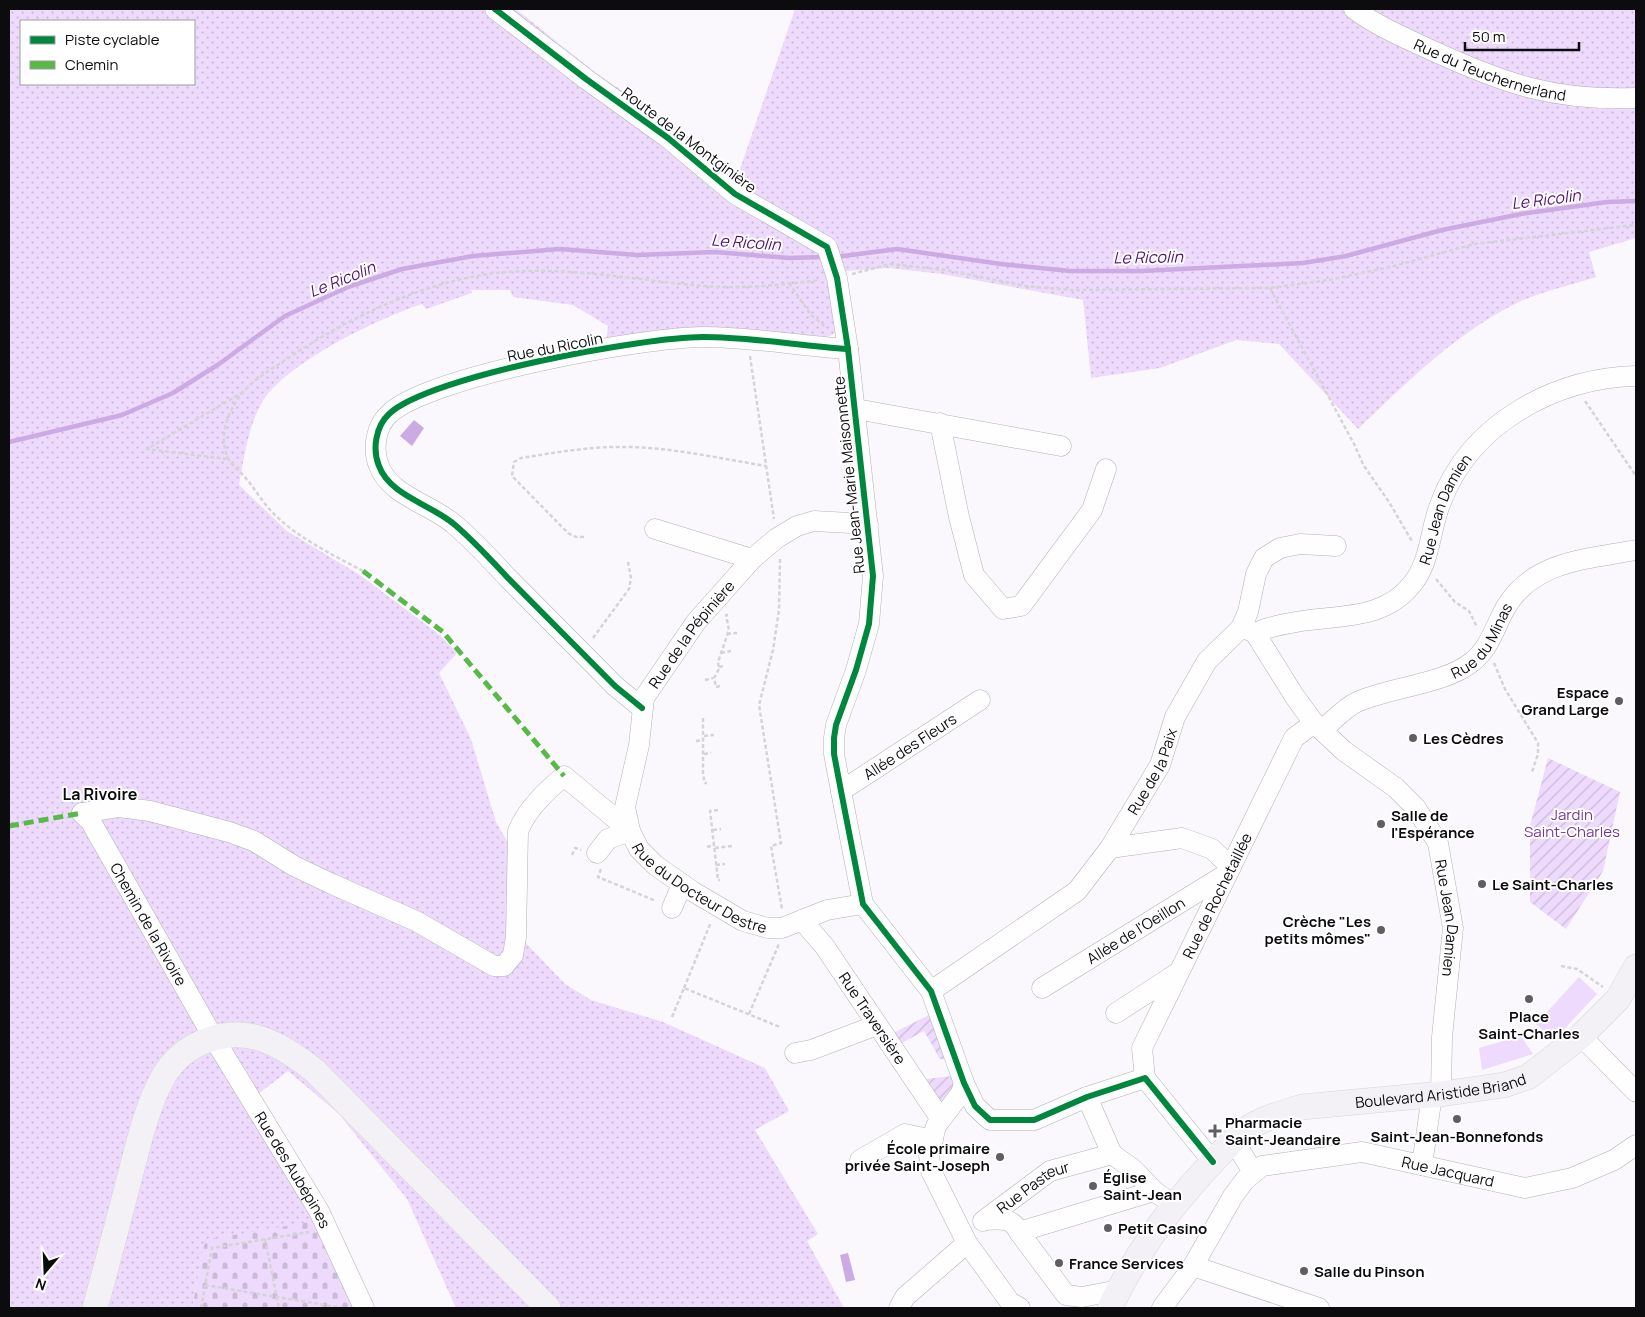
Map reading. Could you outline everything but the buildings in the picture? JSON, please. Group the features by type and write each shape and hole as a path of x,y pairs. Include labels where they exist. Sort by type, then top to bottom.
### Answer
{"main road":[{"name":"Boulevard Aristide Briand","path":"1114,1299 1147,1240 1164,1198 1213,1162 1234,1141 1258,1123 1302,1107 1436,1095 1504,1085 1528,1076 1551,1061 1581,1036 1618,999 1636,966"},
{"path":"95,1308 150,1106 163,1078 172,1064 193,1046 213,1037 239,1034 265,1040 289,1052 315,1071 548,1308"}],"street":[{"name":"Route de la Montginière","path":"495,9 586,79 668,138 735,194 827,247"},
{"name":"Rue du Teuchernerland","path":"1354,9 1420,45 1468,67 1520,87 1580,99 1636,98"},
{"name":"Rue Jean-Marie Maisonnette","path":"827,247 837,278 848,349 873,576 869,624 856,670 836,724 834,738 834,754 863,904 931,991 964,1083 984,1117 995,1121 1034,1120 1087,1098 1145,1078"},
{"name":"Rue du Ricolin","path":"642,708 615,686 456,525 387,479 379,467 376,445 381,424 388,415 415,398 501,370 654,341 703,337 848,349"},
{"name":"Rue Jean Damien","path":"1422,1165 1436,1095 1453,928 1438,844 1416,808 1403,795 1344,751 1318,727 1248,630 1356,616 1376,611 1394,601 1413,584 1425,564 1435,517 1447,486 1460,464 1498,424 1522,407 1574,385 1636,376"},
{"path":"856,409 1061,446"},
{"path":"940,423 959,516 974,575 1003,608 1021,606 1039,582 1092,510 1106,469"},
{"name":"Rue de la Pépinière","path":"630,831 624,807 639,745 642,708 649,690 696,622 752,559 777,538 797,526 814,521 868,524"},
{"path":"655,529 752,559"},
{"name":"Rue de la Paix","path":"931,991 1077,891 1110,848 1160,764 1175,717 1208,661 1248,630 1248,612 1256,574 1264,558 1280,548 1300,544 1336,546"},
{"name":"Rue du Minas","path":"1318,727 1357,702 1453,673 1472,662 1487,646 1512,596 1525,583 1542,572 1566,563 1636,550"},
{"name":"Allée des Fleurs","path":"841,791 980,700"},
{"name":"Rue de Rochetaillée","path":"1145,1078 1142,1048 1294,738 1318,727"},
{"name":"Rue du Docteur Destre","path":"564,776 630,831 646,856 666,874 717,907 756,925 782,928 827,910 863,904"},
{"name":"Chemin de la Rivoire","path":"213,1037 96,831 82,813 119,807 150,811 229,832 254,841 294,866 416,922 485,963 494,966 504,966 513,955 516,937 518,832 525,816 543,794 564,776"},
{"path":"597,853 608,839 630,831"},
{"path":"1110,848 1182,838 1212,849 1230,870"},
{"name":"Allée de l'Oeillon","path":"1042,988 1230,870"},
{"path":"672,908 682,884"},
{"name":"Rue Traversière","path":"802,920 825,947 940,1118"},
{"path":"1116,1013 1180,971"},
{"path":"794,1053 811,1050 877,1026"},
{"path":"1581,1036 1636,1092"},
{"name":"Rue des Aubépines","path":"213,1037 319,1211 364,1308"},
{"path":"1145,1078 1213,1162"},
{"path":"964,1083 955,1101 940,1118 929,1154 931,1171 965,1239 1010,1302 1020,1308"},
{"path":"1087,1098 1112,1154 1132,1168 1164,1198"},
{"path":"860,1160 905,1134 933,1140"},
{"path":"1162,1308 1193,1266 1233,1196 1253,1172 1234,1141"},
{"name":"Rue Jacquard","path":"1253,1172 1262,1166 1362,1152 1525,1188 1572,1178 1614,1160 1636,1145"},
{"name":"Rue Pasteur","path":"899,1308 905,1297 985,1220 1050,1171 1112,1154"},
{"path":"1019,1232 1164,1198"},
{"path":"985,1220 1006,1219 1015,1224 1066,1295 1114,1299"},
{"path":"1193,1266 1319,1308"}],"path":[{"path":"227,459 148,449 244,391 271,369 316,339 359,316 420,292 476,276 519,272 573,272 707,286 789,283 837,278 890,264 946,270 1025,286 1071,290 1270,288 1330,280 1394,266 1474,244 1636,225"},
{"path":"789,283 811,316 825,326 848,349"},
{"path":"1270,288 1364,466 1390,502 1425,564 1455,602 1469,611 1487,646 1505,689 1538,743 1538,754 1532,772"},
{"path":"749,351 780,555 779,610 773,650 760,705 780,843 771,846 783,915 782,936 749,1014"},
{"path":"1574,385 1636,476"},
{"path":"244,391 230,413 222,436 227,459 243,474 275,515 300,534 363,571"},
{"path":"584,537 576,537 568,532 512,476 514,462 521,458 572,450 618,446 655,449 766,466"},
{"path":"582,653 630,589 631,578 628,562"},
{"path":"719,667 716,662 727,634 728,615"},
{"path":"727,634 737,633"},
{"path":"721,653 731,651"},
{"path":"719,667 726,666"},
{"path":"719,667 714,678 716,687 720,686"},
{"path":"705,680 714,678"},
{"path":"703,718 704,769 705,783 707,783"},
{"path":"696,741 714,735"},
{"path":"704,754 711,753"},
{"path":"704,769 709,768"},
{"path":"718,810 710,811 718,880 720,880"},
{"path":"713,830 721,830"},
{"path":"707,847 732,846"},
{"path":"716,865 725,864"},
{"path":"626,889 672,908"},
{"path":"672,1017 717,907"},
{"path":"1560,966 1577,969 1600,984"},
{"path":"684,988 780,1027"},
{"path":"201,1308 212,1248 312,1231"},
{"path":"266,1239 279,1308"},
{"path":"205,1285 344,1308 341,1300"}],"green space":[{"path":"9,9 516,9 596,73 674,126 738,175 795,9 1636,9 1636,238 1589,252 1596,277 1523,300 1470,331 1431,361 1358,429 1279,344 1236,340 1160,368 1091,378 1083,300 942,274 889,268 831,272 839,330 830,336 816,339 606,343 608,326 573,305 513,297 510,290 471,290 472,293 426,309 422,304 382,320 334,344 289,373 272,389 261,404 247,443 239,485 287,531 360,575 441,636 457,653 439,673 471,739 496,822 512,850 521,938 565,984 591,1000 663,1022 765,1068 789,1111 755,1130 818,1234 807,1241 844,1308 456,1308 407,1199 339,1114 288,1071 248,1102 317,1221 204,1245 192,1308 9,1308"},
{"name":"Jardin Saint-Charles","path":"1548,758 1620,792 1603,871 1566,929 1530,902 1530,826"},
{"path":"1579,977 1597,994 1554,1040 1536,1024"},
{"path":"933,1013 949,1060 940,1059 924,1031 898,1045 891,1034"},
{"path":"1521,1036 1533,1054 1482,1070 1479,1048"},
{"path":"953,1076 956,1086 942,1107 926,1079"},
{"path":"317,1221 358,1308 192,1308 204,1245 210,1239"}],"shaded area":[{"path":"414,420 424,428 412,446 400,436"},
{"path":"848,1253 855,1280 846,1282 840,1255"}],"waterway":[{"name":"Le Ricolin","path":"836,257 897,249 1001,264 1070,271 1141,271 1303,263 1346,256 1442,230 1521,214 1607,202 1636,201"},
{"name":"Le Ricolin","path":"9,442 122,415 173,393 219,364 285,316 348,287 402,269 473,256 560,249 637,255 715,252 789,258 824,257"}],"marked path":[{"path":"363,571 443,632 564,776"},
{"path":"9,826 82,813"}],"cycle path":[{"path":"495,9 586,79 668,138 735,194 827,247 837,278 848,349 873,576 869,624 856,670 836,725 834,754 863,904 931,991 964,1083 975,1106 990,1120 1034,1120 1087,1097 1145,1078 1213,1162"},
{"path":"642,708 615,686 462,531 446,518 402,493 392,485 379,466 377,459 376,438 381,425 389,414 412,400 447,386 490,373 588,351 674,339 703,337 848,349"}],"place":[{"name":"Espace Grand Large","path":"1619,701"},
{"name":"Les Cèdres","path":"1413,738"},
{"name":"Salle de l'Espérance","path":"1381,824"},
{"name":"Le Saint-Charles","path":"1482,884"},
{"name":"Crèche \"Les petits mômes\"","path":"1381,930"},
{"name":"Place Saint-Charles","path":"1529,999"},
{"name":"Saint-Jean-Bonnefonds","path":"1457,1119"},
{"name":"Pharmacie Saint-Jeandaire","path":"1215,1131"},
{"name":"École primaire privée Saint-Joseph","path":"1000,1157"},
{"name":"Église Saint-Jean","path":"1093,1186"},
{"name":"Petit Casino","path":"1108,1228"},
{"name":"France Services","path":"1059,1263"},
{"name":"Salle du Pinson","path":"1304,1271"}],"district":[{"name":"La Rivoire","path":"100,794"}]}
